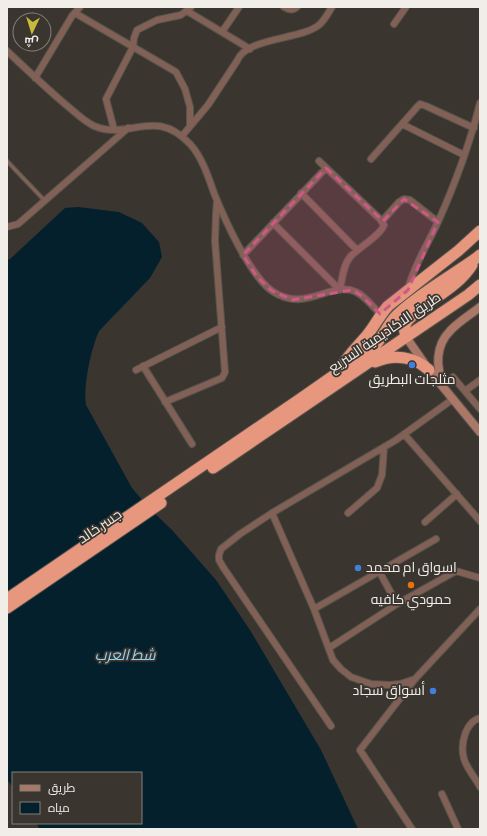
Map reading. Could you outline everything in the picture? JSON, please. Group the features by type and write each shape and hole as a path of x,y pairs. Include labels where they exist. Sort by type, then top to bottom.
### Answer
{"highway":[{"path":"338,373 350,354 368,334 380,314 392,301 458,251 480,231"},
{"path":"406,337 404,328 407,321 457,283 467,273 478,257"},
{"name":"طريق الاكاديمية السريع","path":"303,402 338,373 373,348 382,337 391,321 402,311 478,257"},
{"name":"طريق الاكاديمية السريع","path":"303,402 356,370 406,337 468,295 480,285"},
{"path":"356,370 384,359 396,357 414,360 429,370"},
{"path":"208,467 303,402"},
{"name":"جسر خالد","path":"7,599 208,467"},
{"name":"جسر خالد","path":"7,608 208,467"}],"main road":[{"path":"452,397 442,381 440,374 438,361 439,349 450,330 480,307"},
{"path":"406,337 429,370 480,432"}],"street":[{"path":"35,78 80,7"},
{"path":"222,32 239,7"},
{"path":"284,7 289,10 293,10 297,7"},
{"path":"182,136 208,105 239,56 266,42 310,30 319,25 332,7"},
{"path":"394,24 406,7"},
{"path":"114,129 106,99 133,47 134,38 138,30 157,20 173,17 189,9 250,49"},
{"path":"75,13 176,72 190,107 190,126"},
{"path":"7,51 35,78 90,124 102,128 114,129 156,124 182,136 191,145 201,160 217,201 243,254 264,284 272,291 292,300 302,300 340,290 357,292 380,314"},
{"path":"408,290 413,274 438,222 464,155 474,128 480,103"},
{"path":"370,159 418,106 424,104 474,128"},
{"path":"402,124 464,155"},
{"path":"7,227 18,224 128,128"},
{"path":"319,161 382,221 384,225 351,257 346,266 340,290"},
{"path":"243,254 326,168"},
{"path":"301,194 357,250"},
{"path":"382,221 399,202 404,199 410,200 438,222"},
{"path":"165,402 218,380 224,375 225,372 215,241 217,201"},
{"path":"273,223 340,290"},
{"path":"136,370 222,327"},
{"path":"143,366 192,444"},
{"path":"453,377 480,409"},
{"path":"464,391 480,380"},
{"path":"331,726 219,560 219,554 221,549 240,534 272,513 384,447 404,434 452,397"},
{"path":"404,434 480,521"},
{"path":"348,513 377,488 382,475 384,447"},
{"path":"425,522 457,494"},
{"path":"272,513 314,609 332,660 351,677 371,684 390,685 415,680"},
{"path":"314,609 436,538"},
{"path":"378,571 397,604"},
{"path":"329,648 397,604 456,571 480,578"},
{"path":"412,829 360,750 415,680 480,609"},
{"path":"480,718 475,720 466,728 463,745 464,758 480,784"},
{"path":"442,794 458,829"}],"lane":[{"path":"7,161 45,201"}],"highlighted area":[{"path":"326,168 383,221 404,199 438,222 408,290 380,314 362,296 352,290 292,300 272,291 257,277 243,255"}],"water":[{"name":"شط العرب","path":"78,207 119,212 142,223 159,242 162,257 150,278 99,331 88,368 85,397 86,405 132,488 150,509 172,530 216,580 250,630 321,750 358,829 40,829 37,824 142,824 142,772 12,772 12,786 7,779 7,260 10,259 65,208"}],"place":[{"name":"مثلجات البطريق","path":"412,365"},
{"name":"اسواق ام محمد","path":"358,568"},
{"name":"حمودي كافيه","path":"411,585"},
{"name":"أسواق سجاد","path":"433,691"}]}
